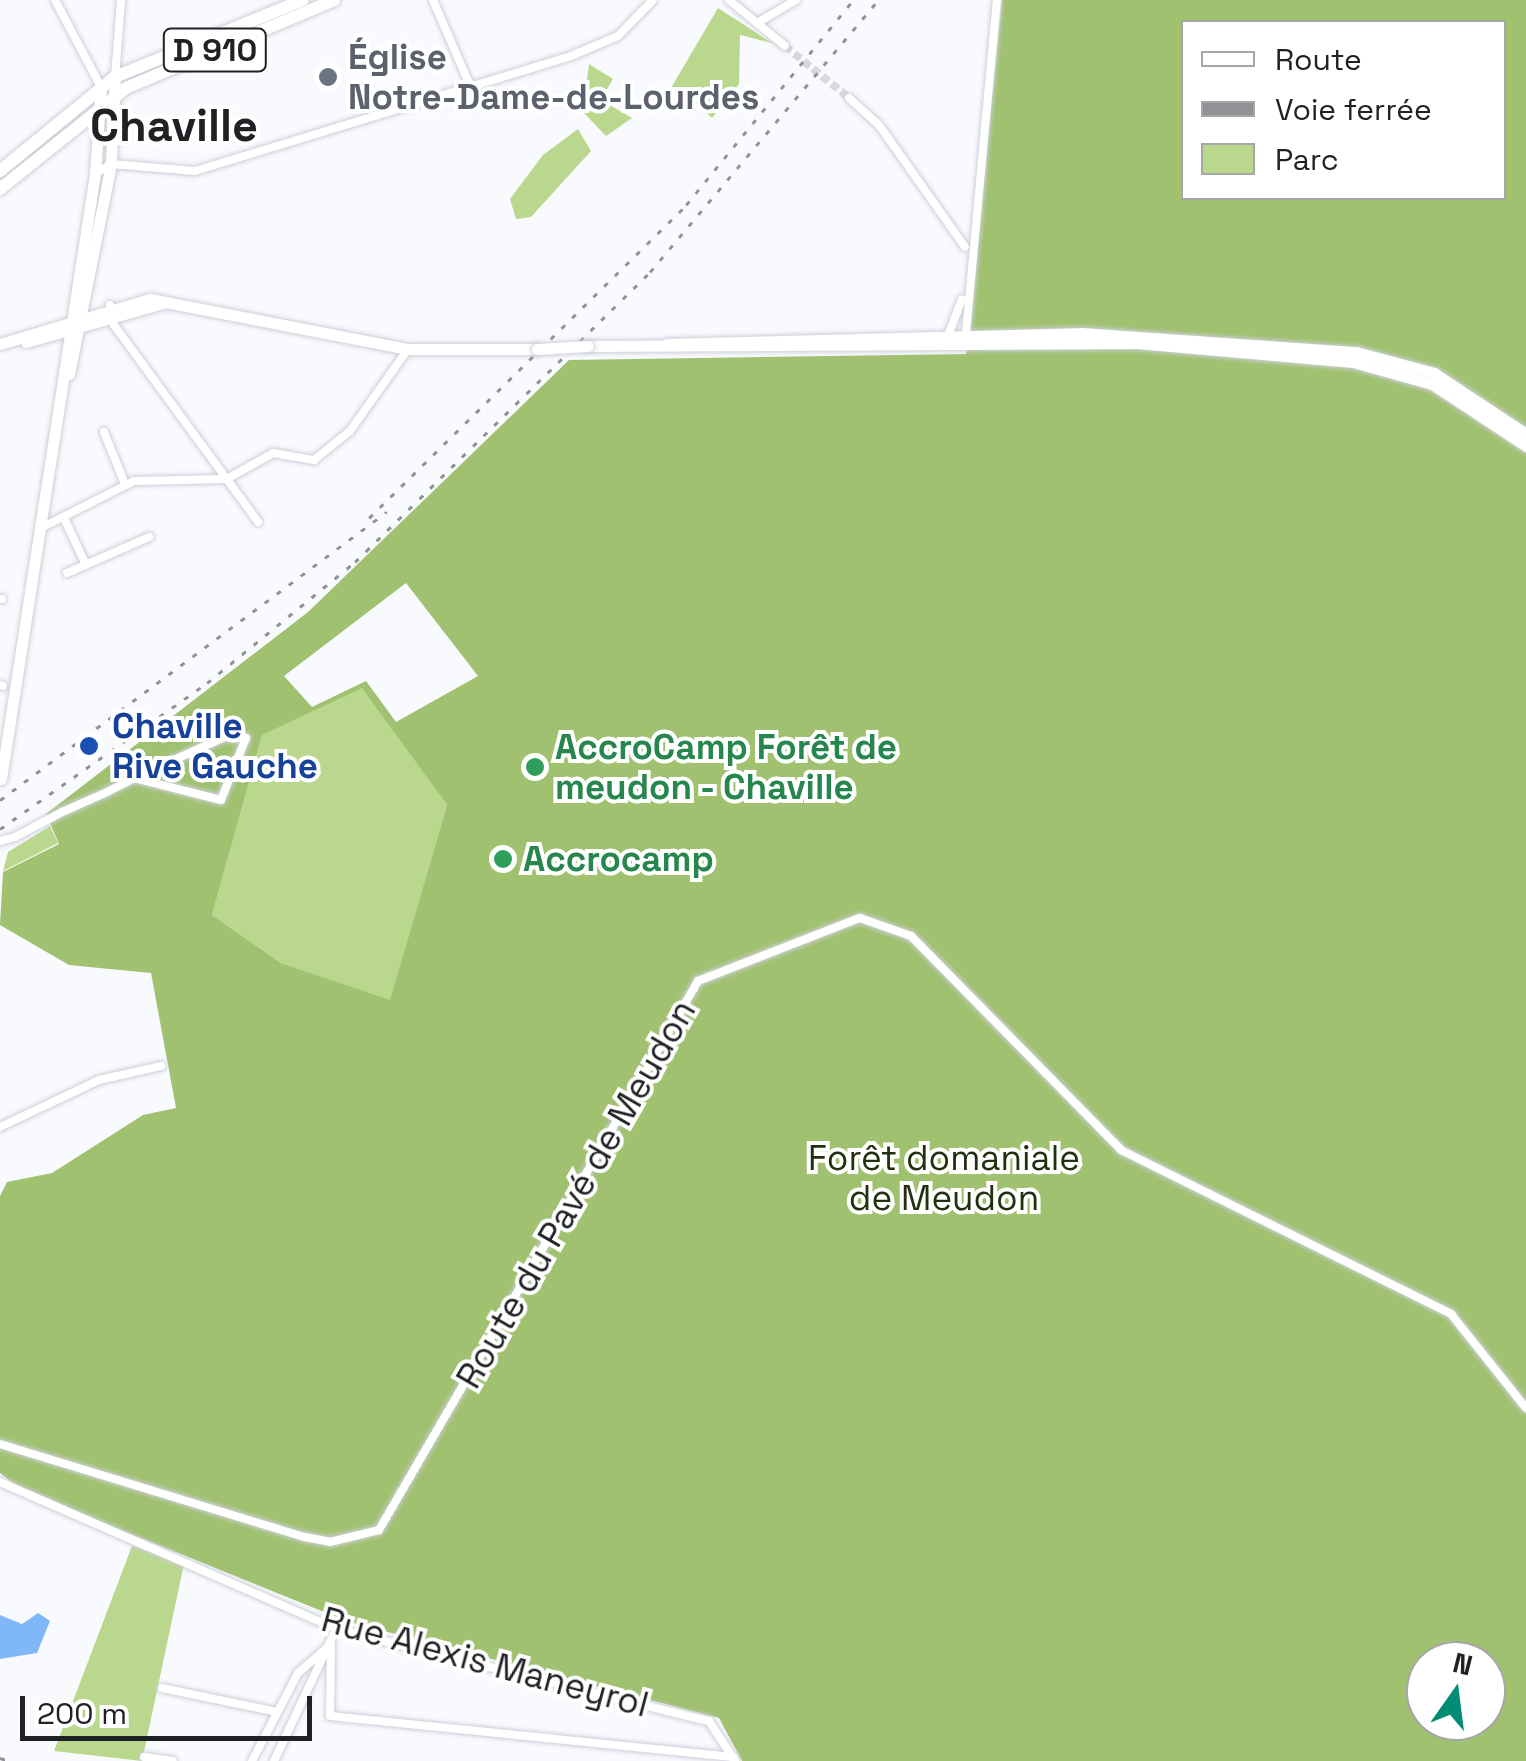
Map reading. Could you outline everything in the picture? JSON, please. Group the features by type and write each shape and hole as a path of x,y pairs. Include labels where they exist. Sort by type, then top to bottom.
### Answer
{"main road":[{"name":"D 910","path":"0,171 115,77 302,0"},
{"name":"D 910","path":"0,190 116,95 334,0"},
{"path":"1,779 58,412 74,334 84,314 111,164 115,77"},
{"path":"74,334 72,320 95,174 100,87"},
{"path":"0,346 84,314 170,301 408,349 1176,336 1356,352 1434,374 1526,434"},
{"path":"0,346 74,334 112,311"},
{"path":"966,340 1137,344 1354,362 1432,384 1526,446"}],"street":[{"path":"54,0 100,87"},
{"path":"115,77 121,0"},
{"path":"433,0 470,83"},
{"path":"95,174 111,164 184,174 470,83 604,45 653,0"},
{"path":"729,0 785,46"},
{"path":"757,23 796,0"},
{"path":"966,340 963,294 997,0"},
{"path":"849,98 879,126 967,256"},
{"path":"948,340 963,294"},
{"path":"112,311 124,339 258,522"},
{"path":"39,529 125,484 227,479 273,452 304,463 321,456 408,349"},
{"path":"104,432 125,484"},
{"path":"64,518 86,565"},
{"path":"67,573 149,538"},
{"path":"0,841 134,778 225,737 246,738 221,800 134,778"},
{"name":"Route du Pavé de Meudon","path":"0,1444 305,1537 330,1542 380,1530 698,982 860,918 911,936 1121,1150 1450,1314 1526,1408"},
{"path":"0,1127 100,1080 161,1066"},
{"name":"Rue Alexis Maneyrol","path":"0,1482 336,1629 696,1716 734,1759"},
{"path":"274,1761 336,1629"},
{"path":"252,1761 298,1673 330,1644"},
{"path":"330,1644 330,1716 734,1759"},
{"path":"162,1688 277,1712"},
{"path":"144,1758 173,1761"}],"green space":[{"name":"Forêt domaniale de Meudon","path":"1002,0 1526,0 1526,1761 742,1761 719,1718 349,1622 22,1490 0,1473 0,1196 7,1182 52,1173 143,1115 176,1108 151,973 69,965 0,925 3,872 59,844 46,814 308,612 569,360 966,354","holes":["406,583 478,676 396,722 366,681 312,707 284,676","362,688 447,805 390,1000 281,963 212,915 262,735"]},
{"path":"718,8 772,43 740,35 739,84 712,118 693,101 661,105"},
{"path":"589,64 613,79 601,100 632,118 606,136 583,112"},
{"path":"578,129 591,151 531,217 516,219 510,199 543,155"},
{"path":"362,687 447,805 390,1001 281,963 212,915 262,734"},
{"path":"50,826 58,843 3,871 8,852"},
{"path":"132,1546 184,1564 142,1761 54,1751"}],"water":[{"path":"38,1613 50,1621 37,1653 0,1659 0,1615 22,1624"}],"tunnel":[{"path":"785,46 849,98"}],"railway":[{"path":"369,518 686,205 853,0"},
{"path":"0,829 207,683 355,562 650,272 878,0"},
{"path":"0,800 386,512"},
{"path":"0,1758 10,1761"}],"place":[{"name":"Église Notre-Dame-de-Lourdes","path":"328,77"},
{"name":"Chaville Rive Gauche","path":"89,746"},
{"name":"AccroCamp Forêt de meudon - Chaville","path":"535,767"},
{"name":"Accrocamp","path":"503,859"}],"district":[{"name":"Chaville","path":"174,126"}]}
